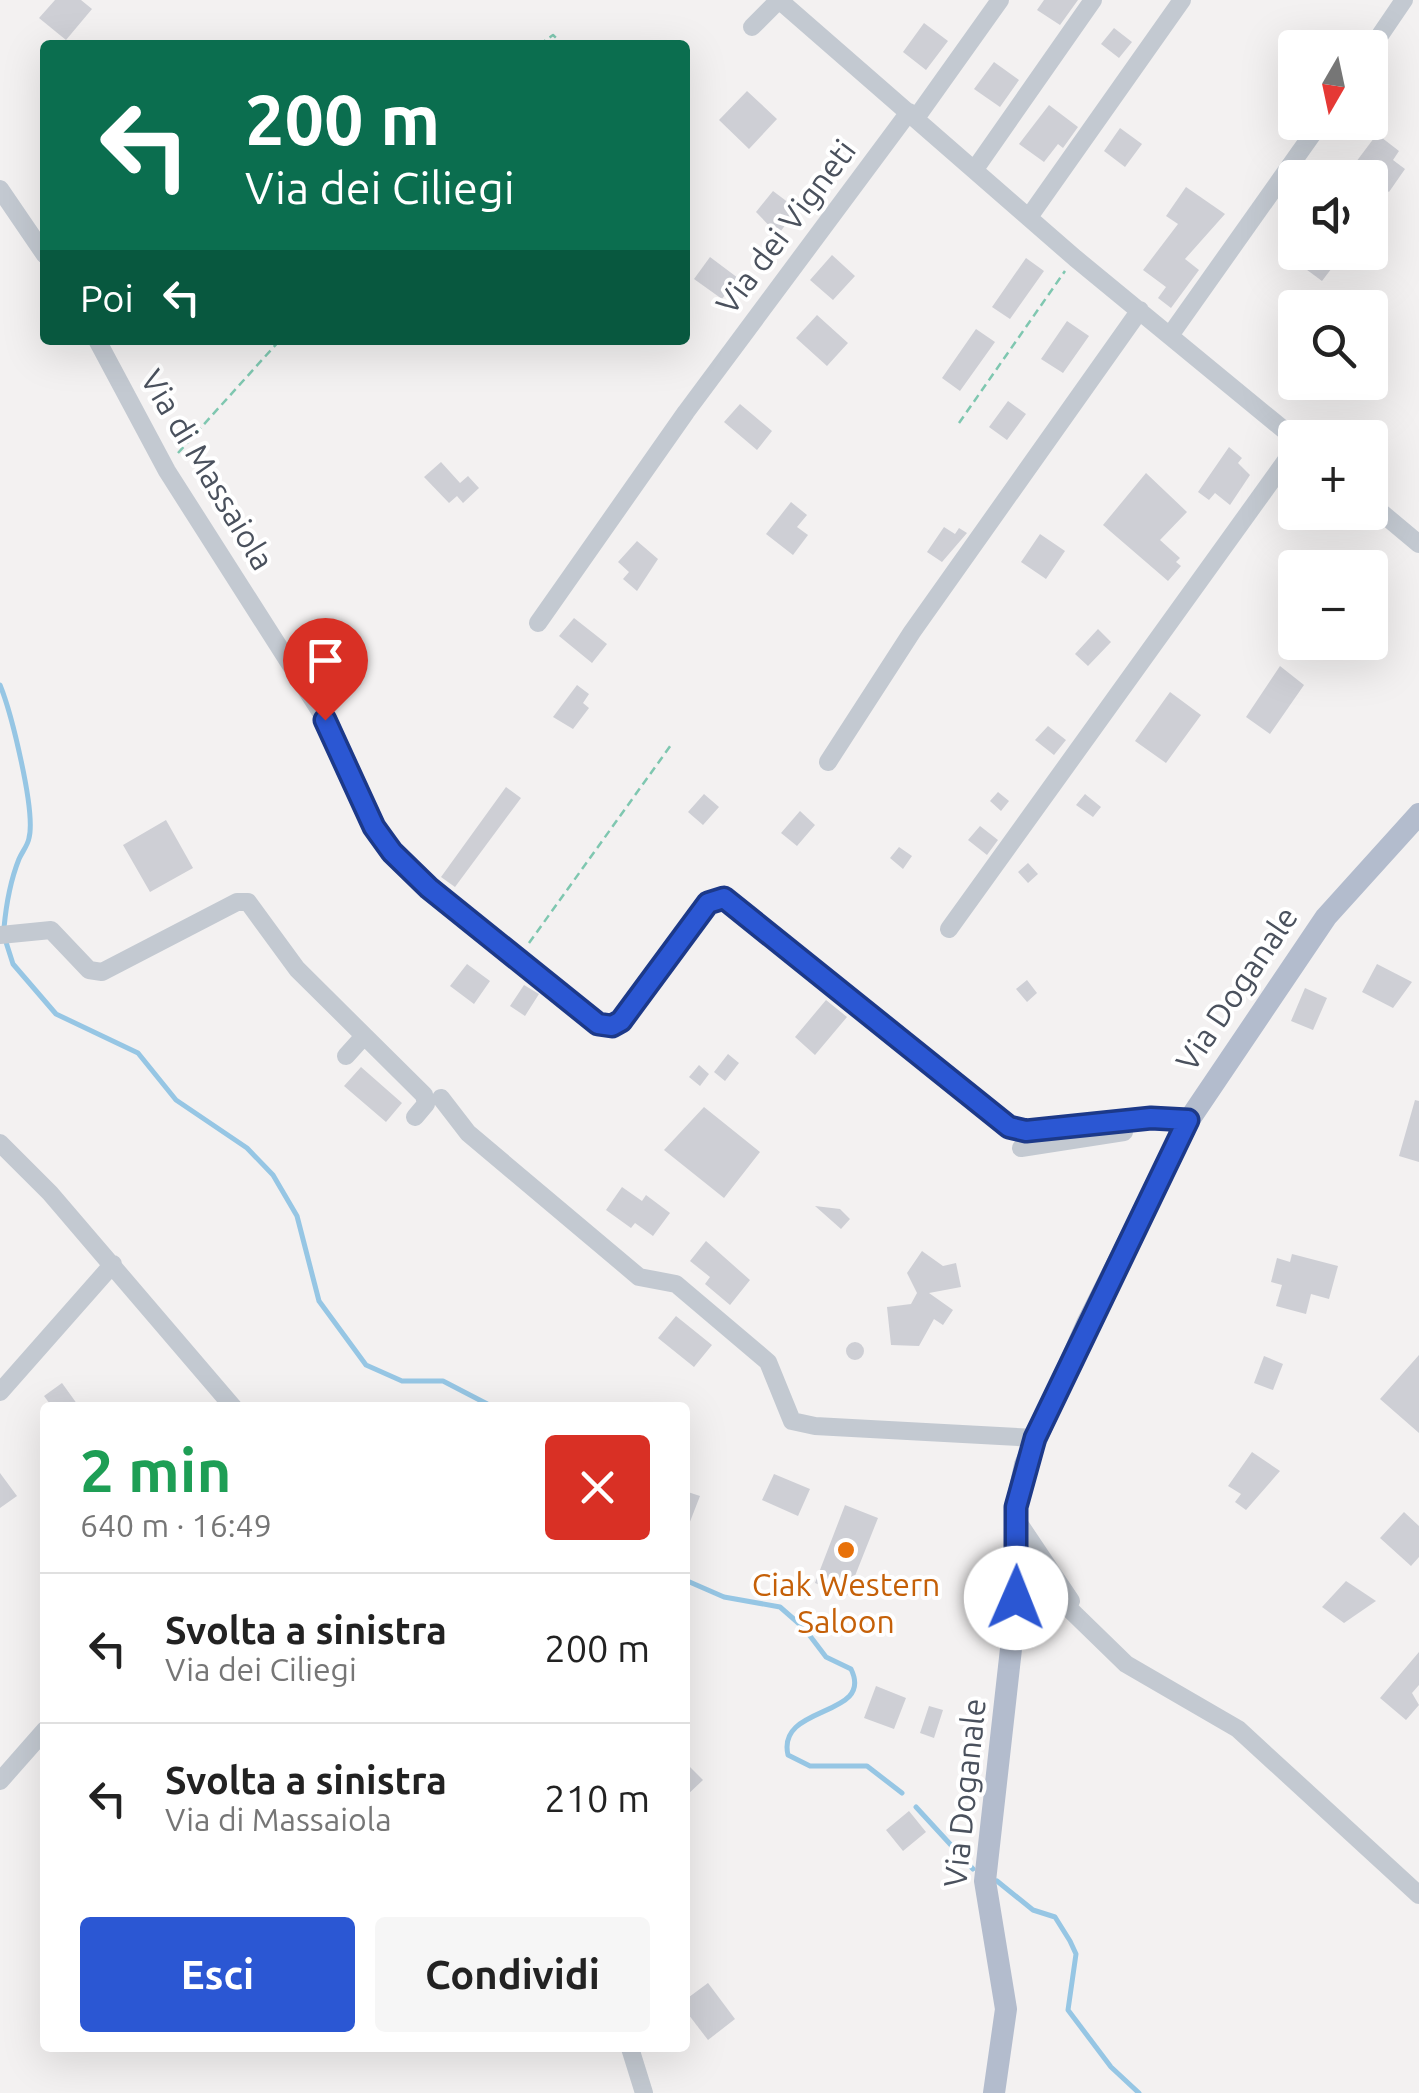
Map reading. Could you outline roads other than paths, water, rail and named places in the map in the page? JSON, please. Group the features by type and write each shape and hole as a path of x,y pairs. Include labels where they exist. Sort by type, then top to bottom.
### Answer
{"main road":[{"name":"Via Doganale","path":"994,2093 1006,2008 985,1881 1016,1584 1016,1519 1021,1479 1035,1438 1186,1126 1326,917 1419,814"}],"street":[{"path":"752,27 779,0 1075,258 1278,425"},
{"name":"Via dei Vigneti","path":"538,622 686,412 1000,0"},
{"path":"975,169 1093,0"},
{"path":"1029,217 1182,0"},
{"path":"1384,30 1404,0"},
{"path":"1171,334 1308,140"},
{"path":"0,189 40,248"},
{"path":"828,762 912,632 1140,310"},
{"name":"Via di Massaiola","path":"100,345 167,471 325,720 383,841 418,879 595,1022 612,1026 628,1012 708,903 721,898 730,900 1009,1127 1026,1131 1151,1118 1186,1126"},
{"path":"949,929 1278,472"},
{"path":"1388,518 1419,544"},
{"path":"0,934 32,930 57,933 89,970 102,972 237,902 248,902 296,969 426,1098 415,1117"},
{"path":"346,1056 364,1036"},
{"path":"441,1098 468,1133 639,1277 676,1284 768,1362 792,1421 816,1426 1035,1438"},
{"path":"1021,1148 1186,1126"},
{"path":"0,1142 113,1264 229,1402"},
{"path":"0,1392 113,1264"},
{"path":"1016,1519 1088,1626"},
{"path":"1016,1584 1053,1594 1134,1670 1249,1738 1419,1894"},
{"path":"0,1782 40,1736"},
{"path":"632,2052 660,2093"},
{"path":"639,2067 644,2093"}],"waterway":[{"path":"0,685 21,761 30,825 28,841 11,884 4,928"},
{"path":"5,939 13,964 56,1014 138,1053 176,1100 247,1148 273,1175 297,1216 319,1301 366,1365 402,1381 443,1381 483,1402"},
{"path":"690,1582 724,1597 780,1607 804,1628 826,1657 851,1669 855,1685 850,1696 796,1727 788,1739 788,1755 810,1766 867,1766 902,1793"},
{"path":"916,1807 973,1869"},
{"path":"997,1881 1033,1910 1055,1917 1076,1954 1068,2010 1111,2067 1139,2093"}],"place":[{"name":"Ciak Western Saloon","path":"846,1550"}]}
